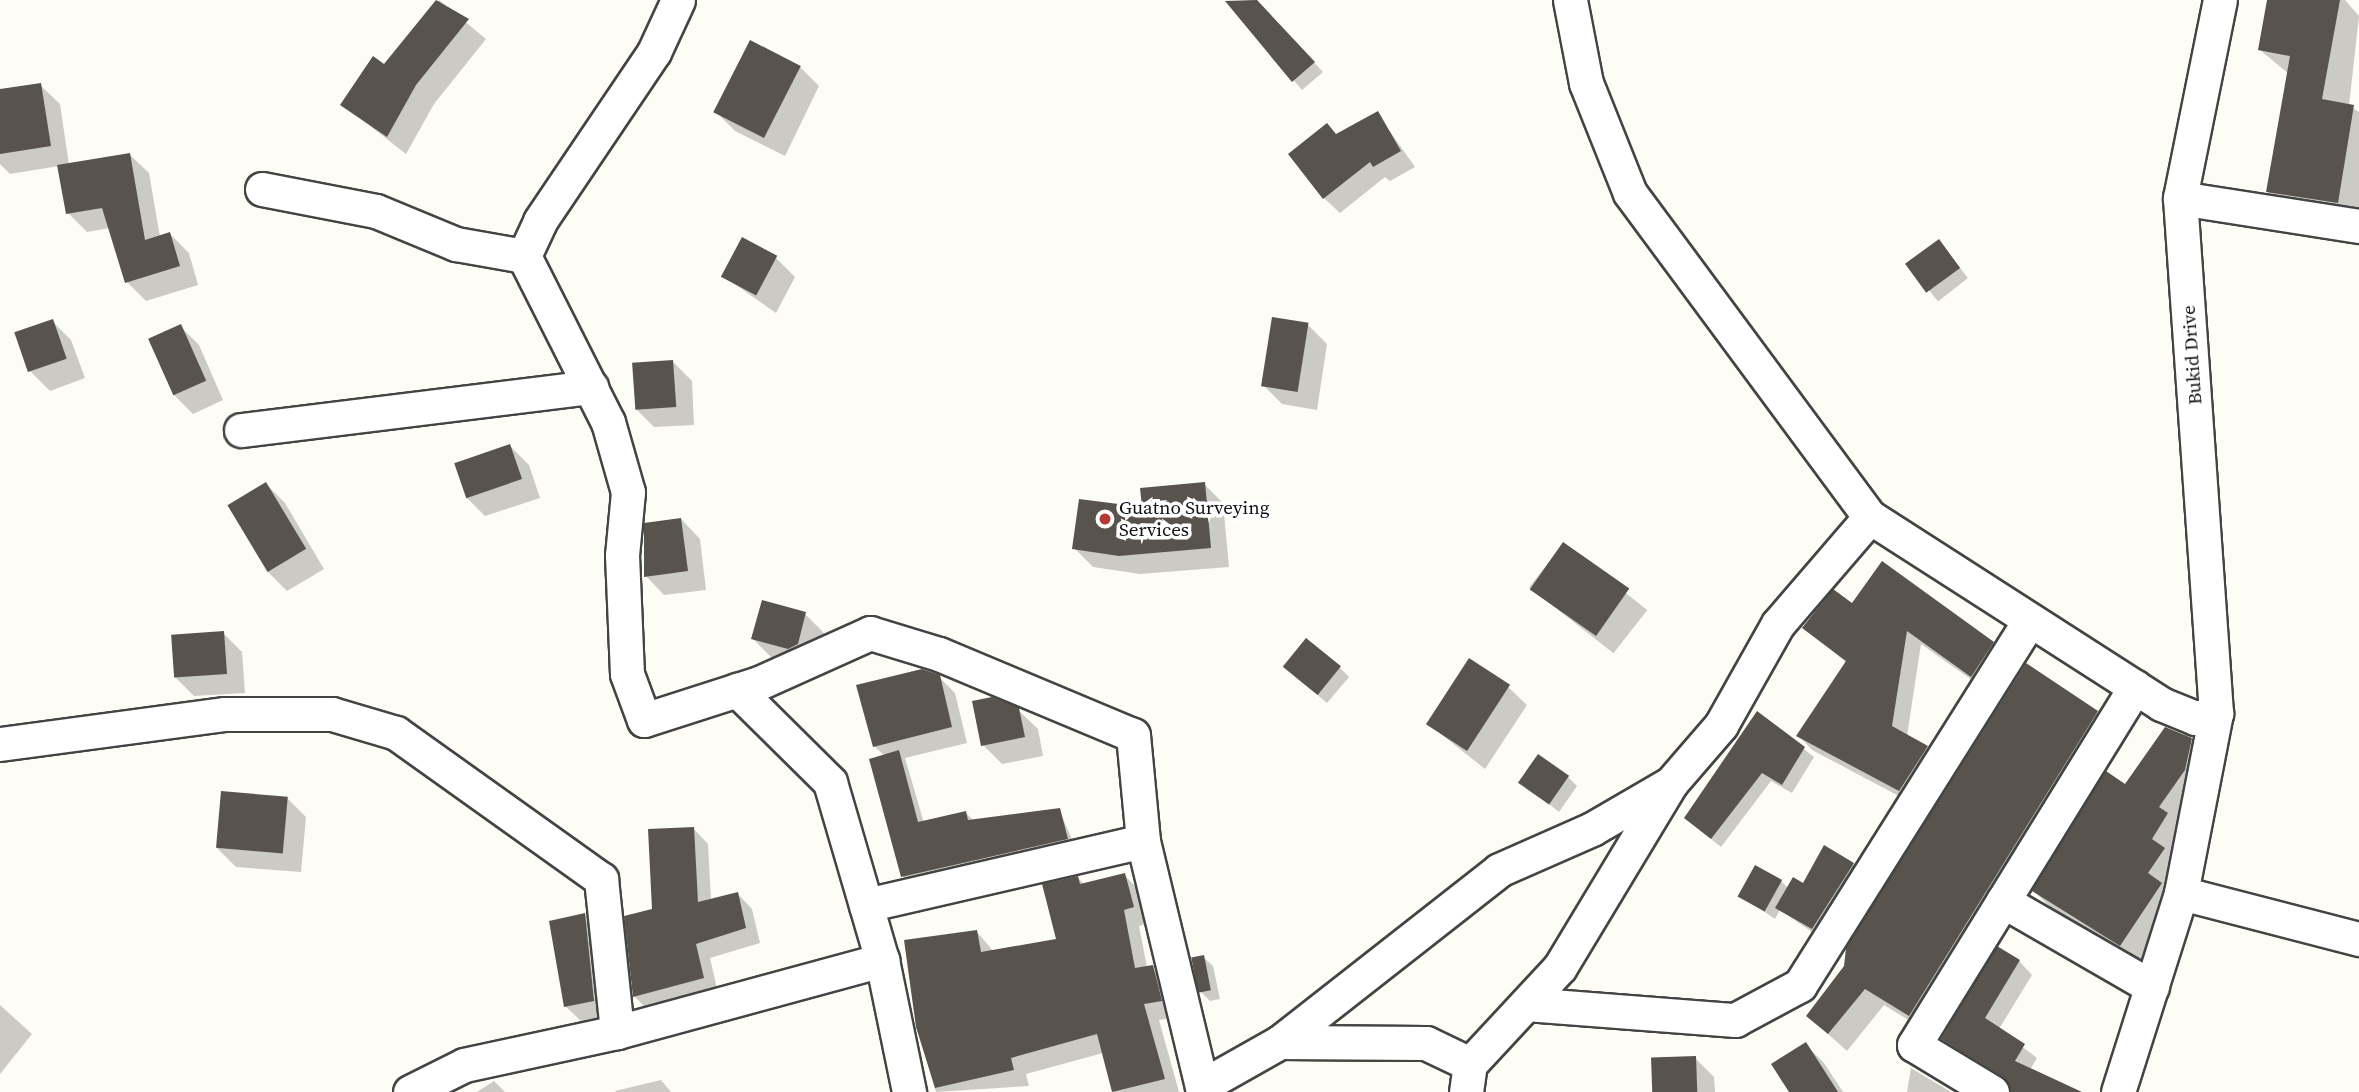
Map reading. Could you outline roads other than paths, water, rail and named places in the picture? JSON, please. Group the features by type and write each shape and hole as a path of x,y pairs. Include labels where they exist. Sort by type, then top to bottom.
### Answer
{"street":[{"path":"524,256 540,221 653,52 678,0"},
{"path":"1570,0 1586,83 1630,193 1870,517 2134,687 2195,718 2216,713"},
{"name":"Bukid Drive","path":"2118,1092 2180,893 2216,713 2180,198 2220,0"},
{"path":"262,189 376,211 456,244 524,256"},
{"path":"2180,198 2359,226"},
{"path":"524,256 592,387 628,492 622,555 627,674 644,720 737,690 870,633 939,654 1133,735 1143,841 1180,1016 1202,1086 1280,1042 1499,870 1592,829 1671,783"},
{"path":"241,430 592,387"},
{"path":"1280,1042 1426,1043 1468,1078 1526,1004 1560,967 1671,783 1721,724 1778,624 1870,517"},
{"path":"1526,1004 1735,1020 1800,985 2030,620"},
{"path":"1992,1092 1914,1045 2134,687"},
{"path":"737,690 830,782 882,960 909,1092"},
{"path":"0,744 225,714 332,714 396,733 601,879 617,1032"},
{"path":"866,905 1143,841"},
{"path":"2180,893 2359,939"},
{"path":"2003,901 2152,987"},
{"path":"410,1092 464,1065 617,1032 882,960"}],"place":[{"name":"Guatno Surveying Services","path":"1105,519"}]}
